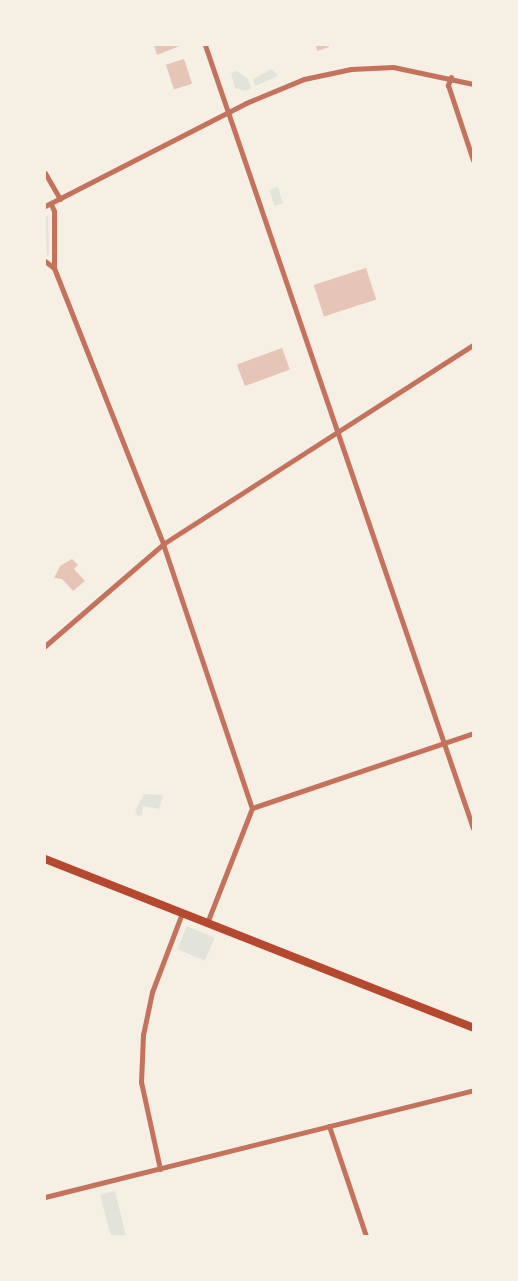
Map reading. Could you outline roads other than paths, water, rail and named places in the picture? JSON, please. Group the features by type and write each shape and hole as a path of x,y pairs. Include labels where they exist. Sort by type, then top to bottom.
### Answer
{"main road":[{"path":"45,859 473,1028"}],"street":[{"path":"206,45 473,828"},
{"path":"207,923 252,808 163,544 54,268 54,211 48,205 281,87 351,69 399,68 451,77 473,84"},
{"path":"451,77 448,86 473,160"},
{"path":"45,173 60,199"},
{"path":"45,261 54,268"},
{"path":"45,646 163,544 473,345"},
{"path":"252,808 473,733"},
{"path":"160,1169 142,1089 143,1035 152,992 182,913"},
{"path":"45,1197 473,1090"},
{"path":"328,1126 366,1236"}]}
